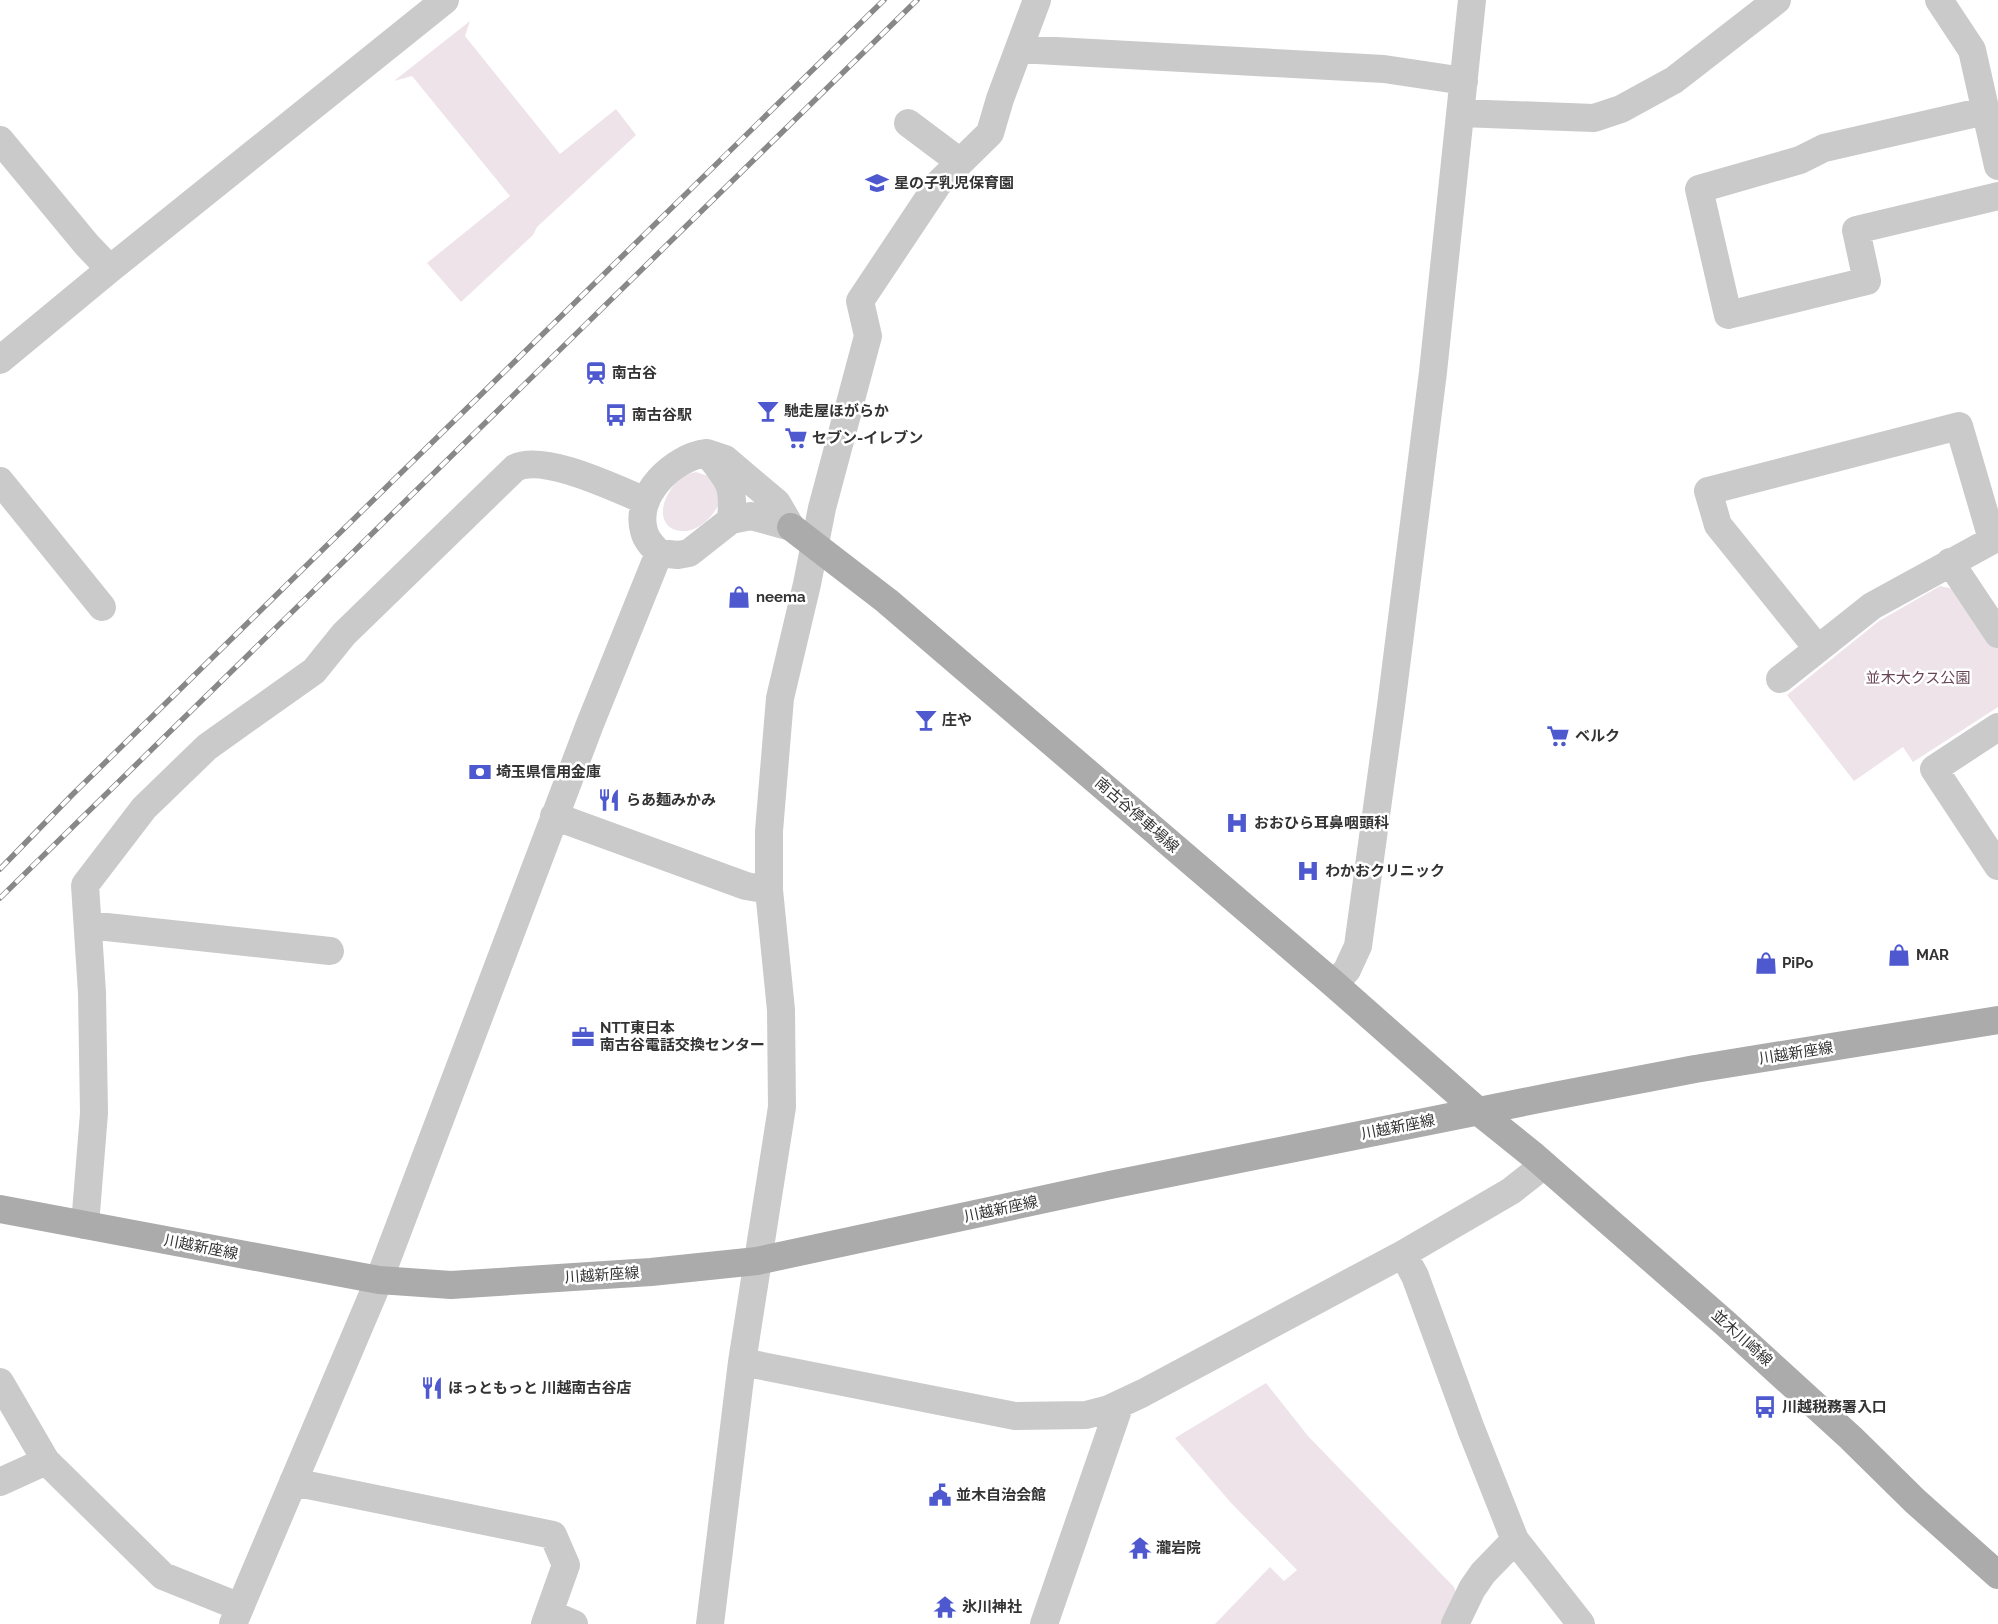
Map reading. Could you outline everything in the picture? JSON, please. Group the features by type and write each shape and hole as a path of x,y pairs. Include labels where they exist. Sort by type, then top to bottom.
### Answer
{"main road":[{"name":"南古谷停車場線","path":"791,527 887,601 1334,984 1478,1111"},
{"name":"川越新座線","path":"0,1209 379,1280 451,1285 651,1272 757,1261 1110,1185 1478,1111 1696,1069 1998,1020"},
{"name":"並木川崎線","path":"1478,1111 1544,1165 1726,1324 1851,1438 1915,1501 1998,1575"}],"street":[{"path":"0,360 110,269 445,0"},
{"path":"710,1624 742,1362 782,1107 782,1010 768,890 769,831 780,698 807,584 813,545 868,336 860,300 938,184 990,133 1000,99 1037,0"},
{"path":"1334,984 1347,970 1358,946 1391,706 1433,372 1472,0"},
{"path":"1461,113 1594,118 1621,109 1674,80 1777,0"},
{"path":"1939,0 1972,50 1998,166"},
{"path":"1019,49 1384,69 1464,80"},
{"path":"1985,111 1824,148 1800,160 1699,189 1728,315 1867,281 1856,230 1998,196"},
{"path":"908,123 960,162"},
{"path":"0,140 87,245 110,269"},
{"path":"1780,679 1818,649 1872,606 1995,538 1959,426 1708,491 1718,525 1818,649"},
{"path":"707,453 728,479 732,491 731,520"},
{"path":"707,453 726,459 777,503 791,527 752,516 731,520 689,553 678,555 659,553 649,543 644,531 642,512 656,483 680,461 695,454 707,453"},
{"path":"85,1224 94,1113 92,993 85,884 144,808 207,747 314,671 344,634 515,468 521,465 547,465 583,474 646,501"},
{"path":"0,481 102,607"},
{"path":"0,1382 46,1461 164,1576 236,1616 379,1280 554,816 659,553"},
{"path":"1950,562 1998,634"},
{"path":"1998,727 1934,769 1998,866"},
{"path":"554,816 746,886 768,890"},
{"path":"88,925 330,951"},
{"path":"742,1362 1015,1416 1086,1415 1097,1413 1120,1404 1403,1254 1511,1190 1544,1165"},
{"path":"1403,1254 1415,1276 1470,1429 1515,1540 1580,1624"},
{"path":"1044,1624 1120,1404"},
{"path":"0,1482 46,1461"},
{"path":"293,1482 553,1534 566,1565 547,1618 574,1624"},
{"path":"1455,1624 1472,1589 1483,1573 1515,1540"}],"green space":[{"path":"470,21 465,36 560,154 616,109 636,135 537,227 533,235 461,302 427,263 510,196 412,76 394,81"},
{"path":"696,472 711,477 721,500 711,516 699,526 687,531 676,530 668,526 663,517 664,504 676,482 688,474"},
{"name":"並木大クス公園","path":"1940,586 1958,590 1998,648 1998,707 1913,762 1903,747 1854,781 1787,695 1879,621"},
{"path":"1266,1383 1308,1436 1454,1587 1457,1595 1444,1624 1215,1624 1270,1567 1284,1581 1297,1570 1232,1504 1175,1438"}],"railway":[{"path":"0,869 72,795 884,0"},
{"path":"0,898 917,0"}],"place":[{"name":"星の子乳児保育園","path":"877,183"},
{"name":"南古谷","path":"596,373"},
{"name":"馳走屋ほがらか","path":"768,411"},
{"name":"南古谷駅","path":"616,415"},
{"name":"セブン-イレブン","path":"796,438"},
{"name":"neema","path":"739,597"},
{"name":"庄や","path":"926,720"},
{"name":"ベルク","path":"1558,736"},
{"name":"埼玉県信用金庫","path":"480,772"},
{"name":"らあ麺みかみ","path":"609,800"},
{"name":"おおひら耳鼻咽頭科","path":"1237,823"},
{"name":"わかおクリニック","path":"1308,871"},
{"name":"MAR","path":"1899,955"},
{"name":"PiPo","path":"1766,963"},
{"name":"NTT東日本 南古谷電話交換センター","path":"583,1037"},
{"name":"ほっともっと 川越南古谷店","path":"432,1388"},
{"name":"川越税務署入口","path":"1765,1407"},
{"name":"並木自治会館","path":"940,1495"},
{"name":"瀧岩院","path":"1140,1548"},
{"name":"氷川神社","path":"945,1607"}]}
